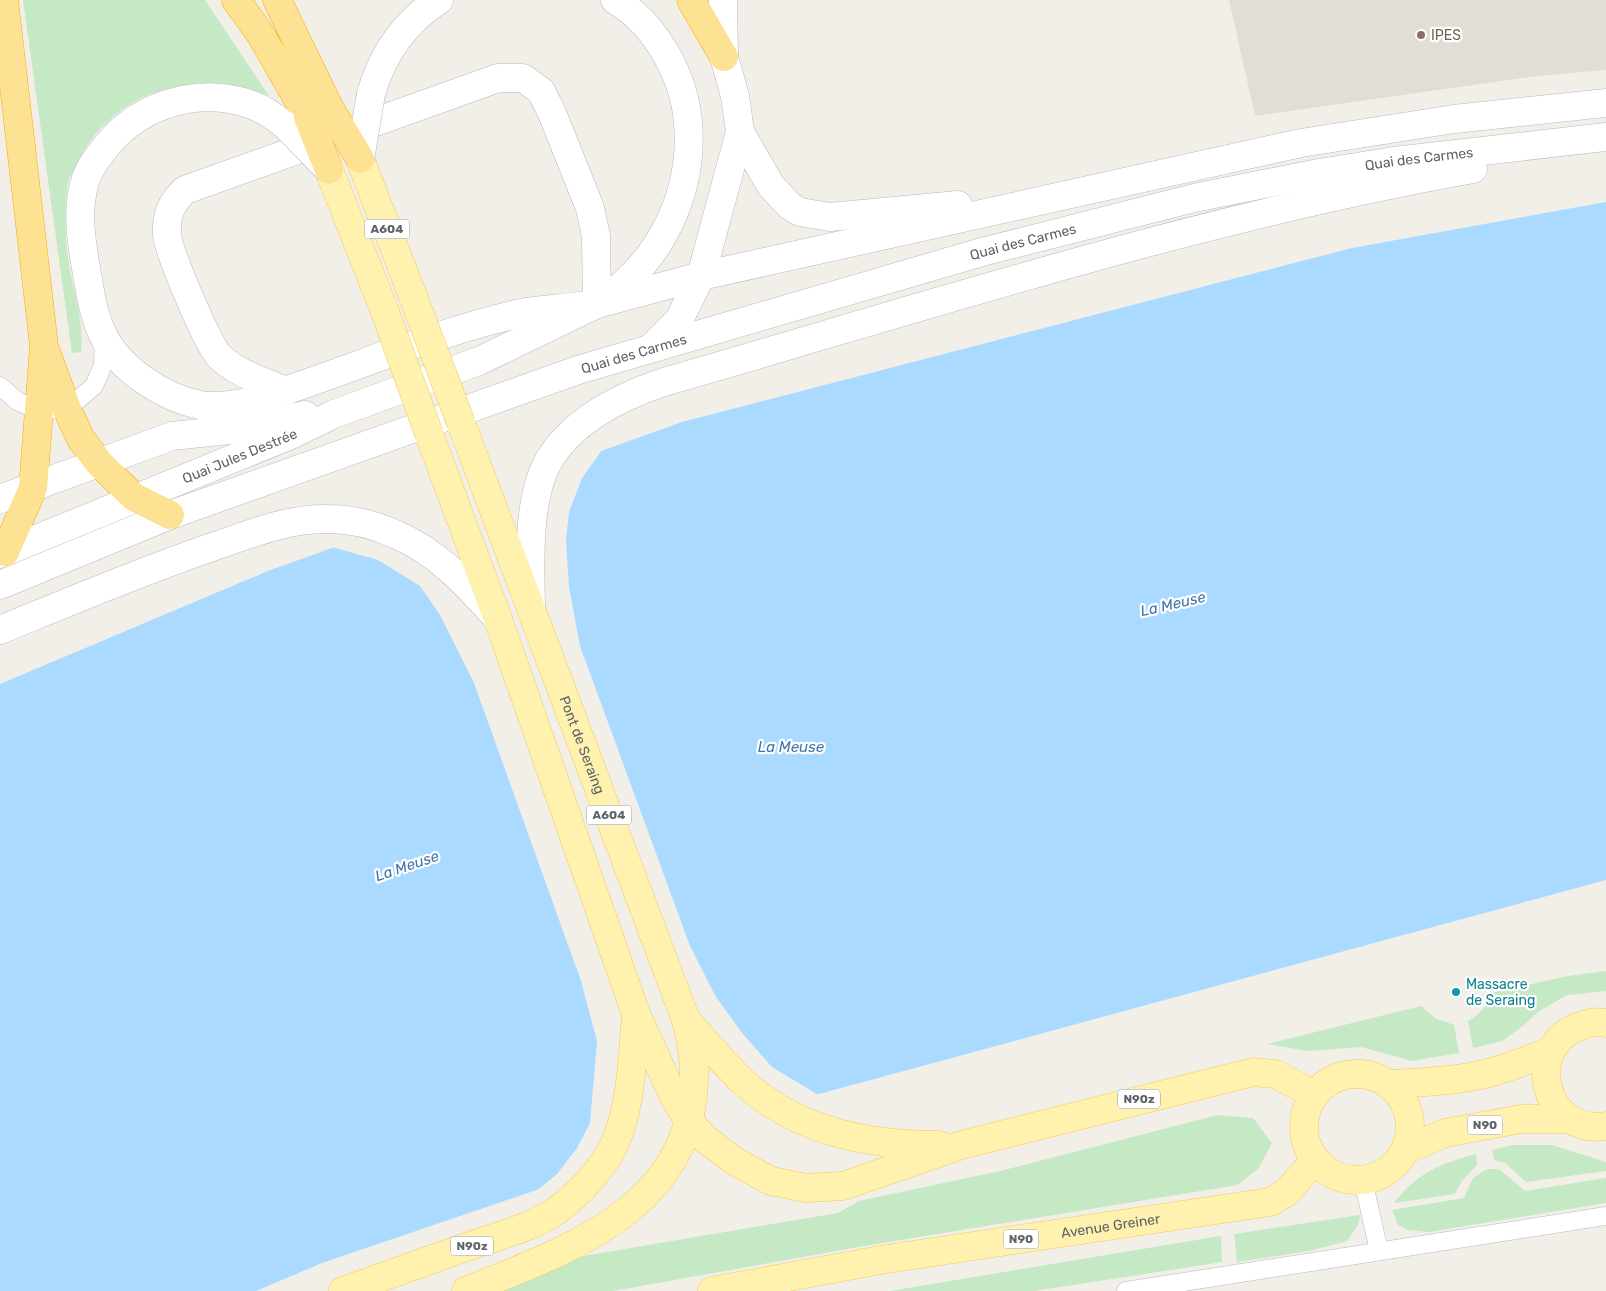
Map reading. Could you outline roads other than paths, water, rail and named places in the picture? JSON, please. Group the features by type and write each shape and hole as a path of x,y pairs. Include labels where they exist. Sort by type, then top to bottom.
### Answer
{"highway":[{"path":"4,0 44,346 66,409 81,439 99,463 134,497 170,515"},
{"name":"A604","path":"236,0 261,35 308,117 360,159"},
{"name":"A604","path":"277,0 308,117 329,170"},
{"path":"691,0 724,58"},
{"path":"2,553 33,488 37,410 44,346"}],"main road":[{"path":"360,159 371,94 380,66 391,46 407,27 428,7 439,0"},
{"path":"597,304 635,275 659,245 676,205 686,167 690,142 684,98 669,59 659,42 639,20 615,0"},
{"path":"652,347 678,320 701,276 740,132 736,96 724,58 723,0"},
{"path":"286,391 239,371 218,355 179,274 166,236 172,202 184,190 498,78 523,78 541,91 552,113 590,208 596,236 597,304"},
{"path":"308,117 268,113 247,103 201,97 178,101 155,109 134,120 115,136 98,157 84,183 79,210 92,305 104,337 122,362 150,383 176,398 200,405 216,406 244,403 286,391 490,320 544,308 597,304 701,276 1301,143 1454,119 1606,103"},
{"path":"740,132 771,186 790,206 800,212 830,217 1054,198"},
{"name":"Quai des Carmes","path":"458,418 652,347 982,252 1194,198 1329,171 1606,137"},
{"path":"531,610 532,519 546,467 560,446 602,409 633,392 1209,225 1385,185 1501,164 1555,142"},
{"name":"A604","path":"360,159 531,610"},
{"name":"A604","path":"329,170 384,309 498,619 636,1014"},
{"name":"Quai Jules Destrée","path":"2,553 134,497 292,434 334,414 479,361 597,304"},
{"path":"0,499 172,436 248,428 298,415 334,414"},
{"path":"0,584 170,515 458,418"},
{"path":"0,630 145,570 265,529 327,518 376,527 398,535 424,549 447,566 498,619"},
{"name":"Pont de Seraing","path":"531,610 686,1020"},
{"name":"N90z","path":"636,1014 674,1097 697,1130 736,1162 770,1181 806,1188 843,1186 961,1145 1253,1072 1275,1074 1315,1095"},
{"name":"N90z","path":"343,1291 522,1228 555,1212 589,1180 615,1144 624,1115 629,1090 636,1014"},
{"path":"466,1291 560,1253 614,1222 655,1184 678,1149 697,1130 693,1097 694,1071 686,1020"},
{"name":"N90z","path":"686,1020 743,1082 785,1112 831,1132 858,1139 900,1145 961,1145"},
{"path":"1604,1128 1584,1125 1569,1119 1550,1096 1545,1080 1546,1065 1550,1051 1559,1038 1572,1029 1586,1023 1606,1023"},
{"path":"1388,1084 1432,1082 1471,1077 1513,1066 1550,1051"},
{"path":"1357,1074 1374,1076 1388,1084 1401,1097 1408,1113 1410,1132 1405,1150 1388,1170 1380,1175 1363,1180 1345,1179 1329,1172 1315,1160 1306,1144 1304,1126 1307,1109 1315,1095 1327,1083 1341,1076 1357,1074"},
{"name":"N90","path":"1405,1150 1445,1133 1521,1119 1569,1119"},
{"name":"Avenue Greiner","path":"712,1291 886,1259 1270,1202 1286,1194 1315,1160"}],"lane":[{"path":"0,386 17,401 37,410 66,409 94,386 103,365 104,337"},
{"path":"1363,1180 1379,1251"},
{"path":"1126,1291 1606,1216"}],"water":[{"name":"La Meuse","path":"1606,202 1606,880 819,1094 322,1263 256,1291 0,1291 0,684 268,571 682,422 1352,248"}],"place":[{"name":"IPES","path":"1421,35"},
{"name":"Massacre de Seraing","path":"1456,992"}]}
